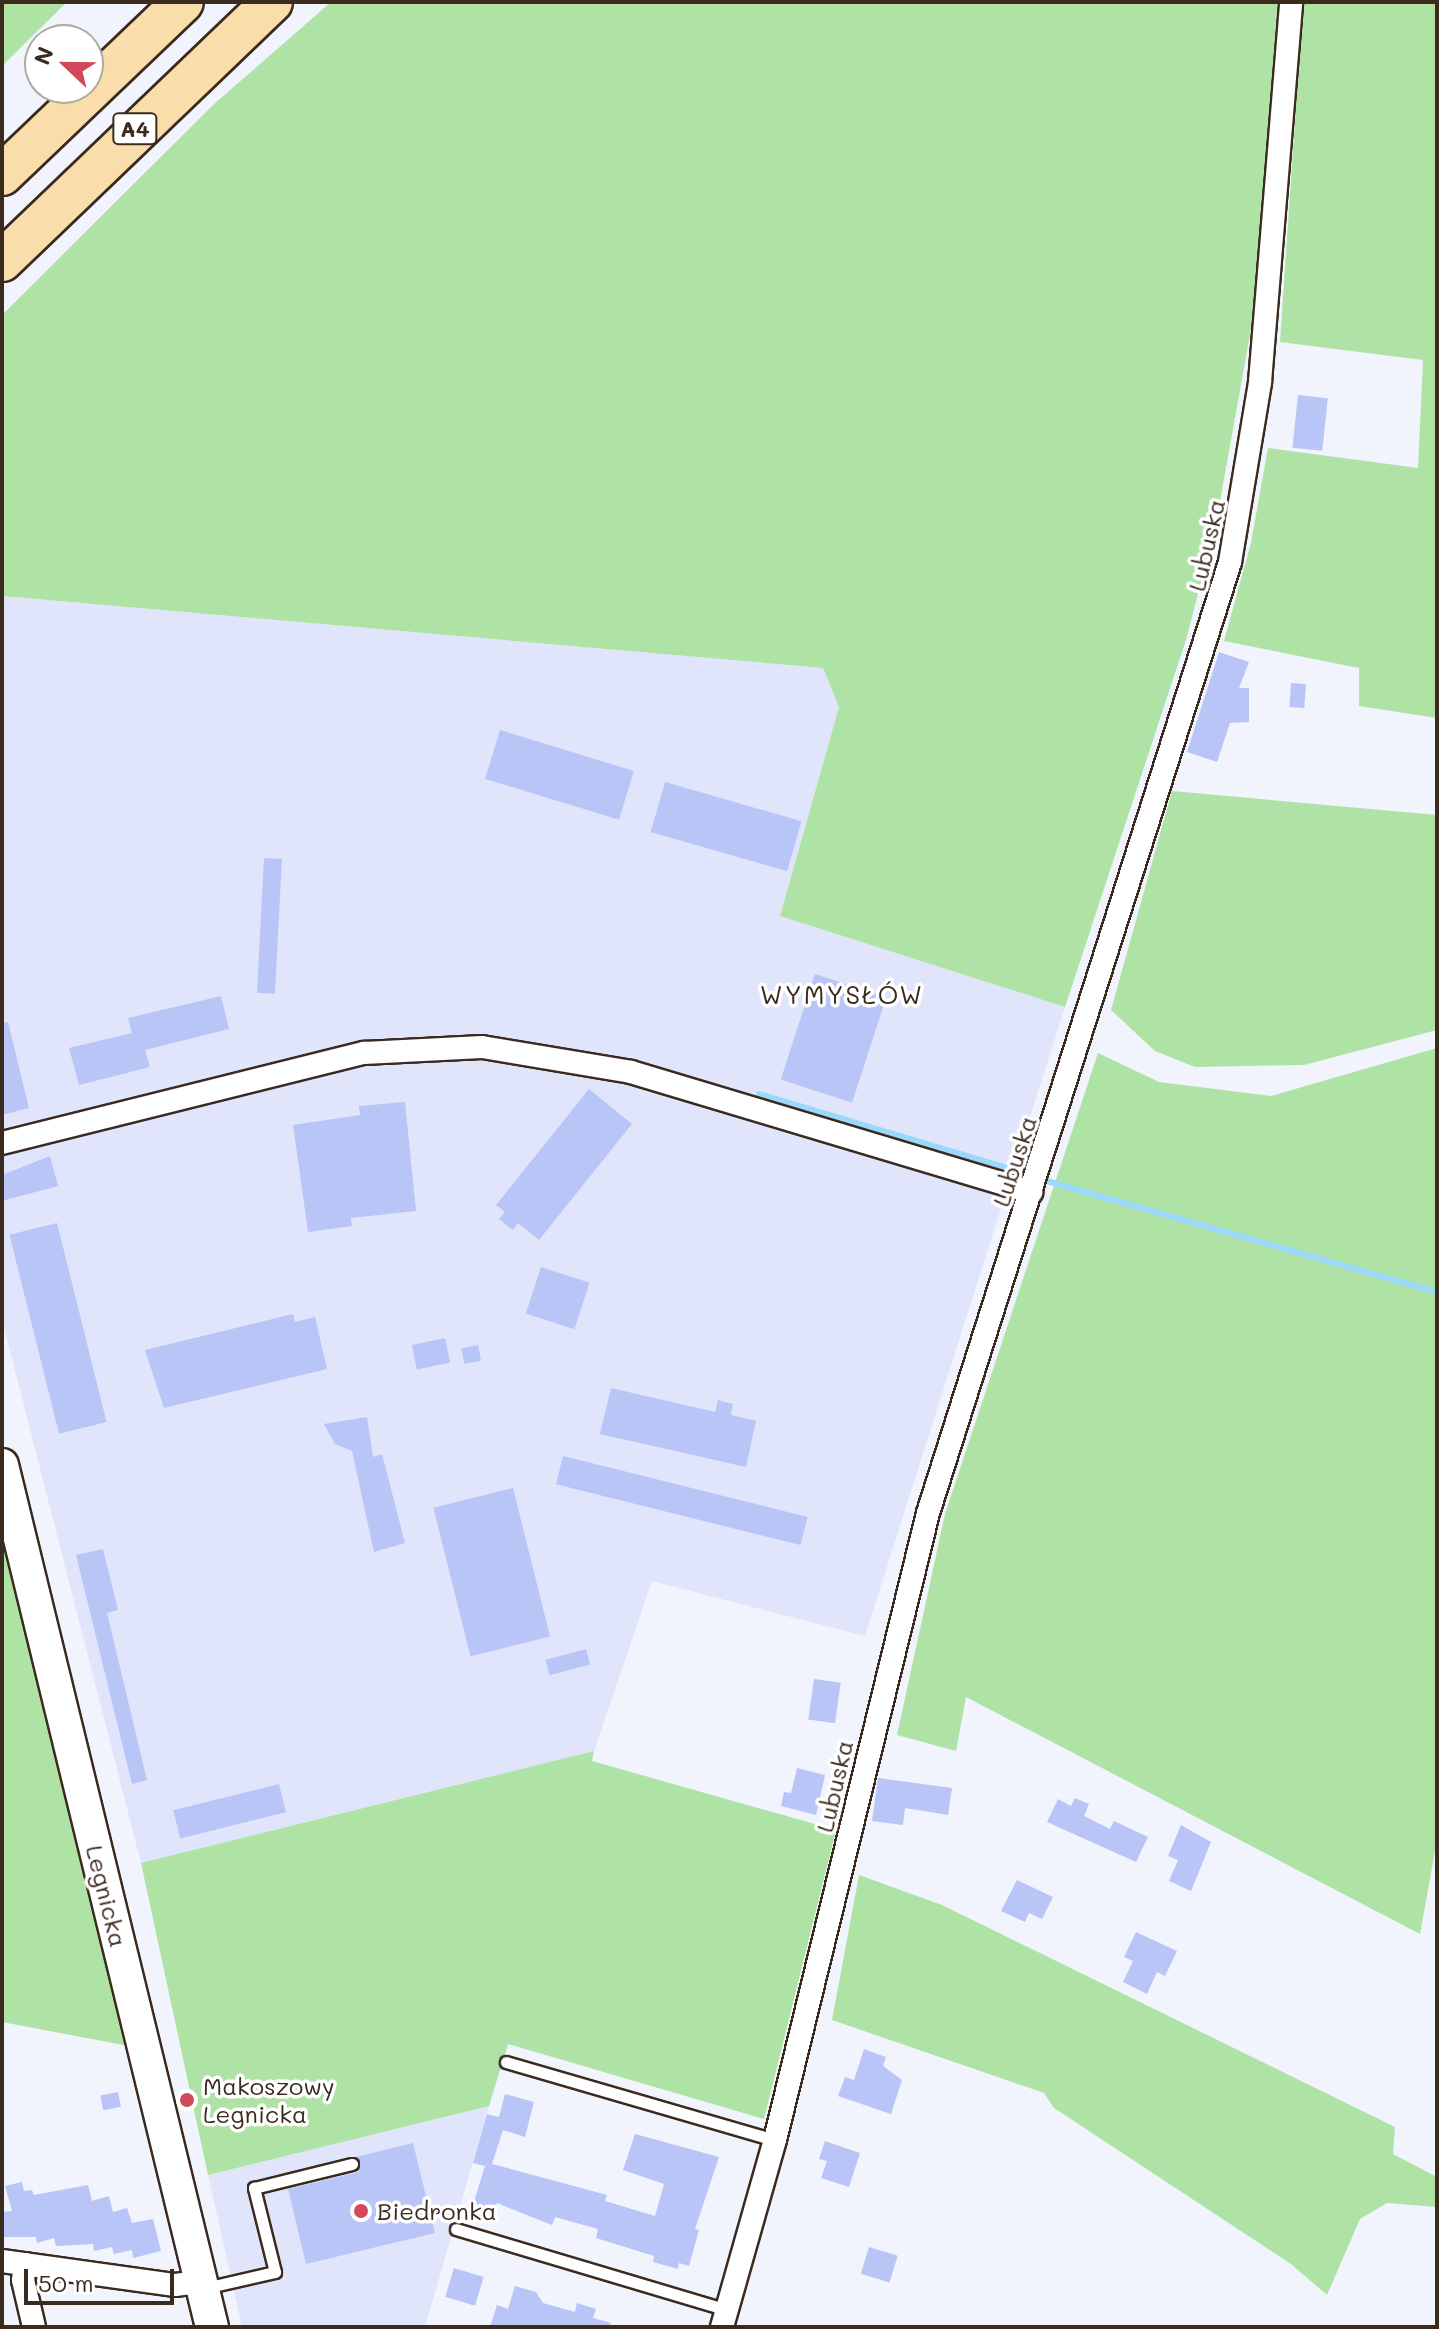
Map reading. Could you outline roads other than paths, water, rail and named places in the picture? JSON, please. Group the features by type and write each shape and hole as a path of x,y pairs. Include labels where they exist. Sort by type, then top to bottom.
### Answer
{"highway":[{"name":"A4","path":"2,175 183,2"},
{"name":"A4","path":"2,261 272,2"}],"main road":[{"name":"Legnicka","path":"2,1465 212,2327"}],"street":[{"name":"Lubuska","path":"724,2319 775,2140 906,1595 1230,562 1262,367 1291,2"},
{"path":"2,1143 364,1053 482,1047 646,1076 1031,1192"},
{"path":"2,2261 175,2285 201,2285"},
{"path":"25,2264 23,2280 34,2327"}],"lane":[{"path":"506,2062 775,2140"},
{"path":"201,2285 275,2272 254,2188 352,2164"},
{"path":"456,2229 724,2319"}],"waterway":[{"path":"759,1094 1011,1169"},
{"path":"1047,1181 1437,1292"}],"place":[{"name":"Makoszowy Legnicka","path":"187,2100"},
{"name":"Biedronka","path":"361,2211"}],"district":[{"name":"WYMYSŁÓW","path":"842,995"}]}
